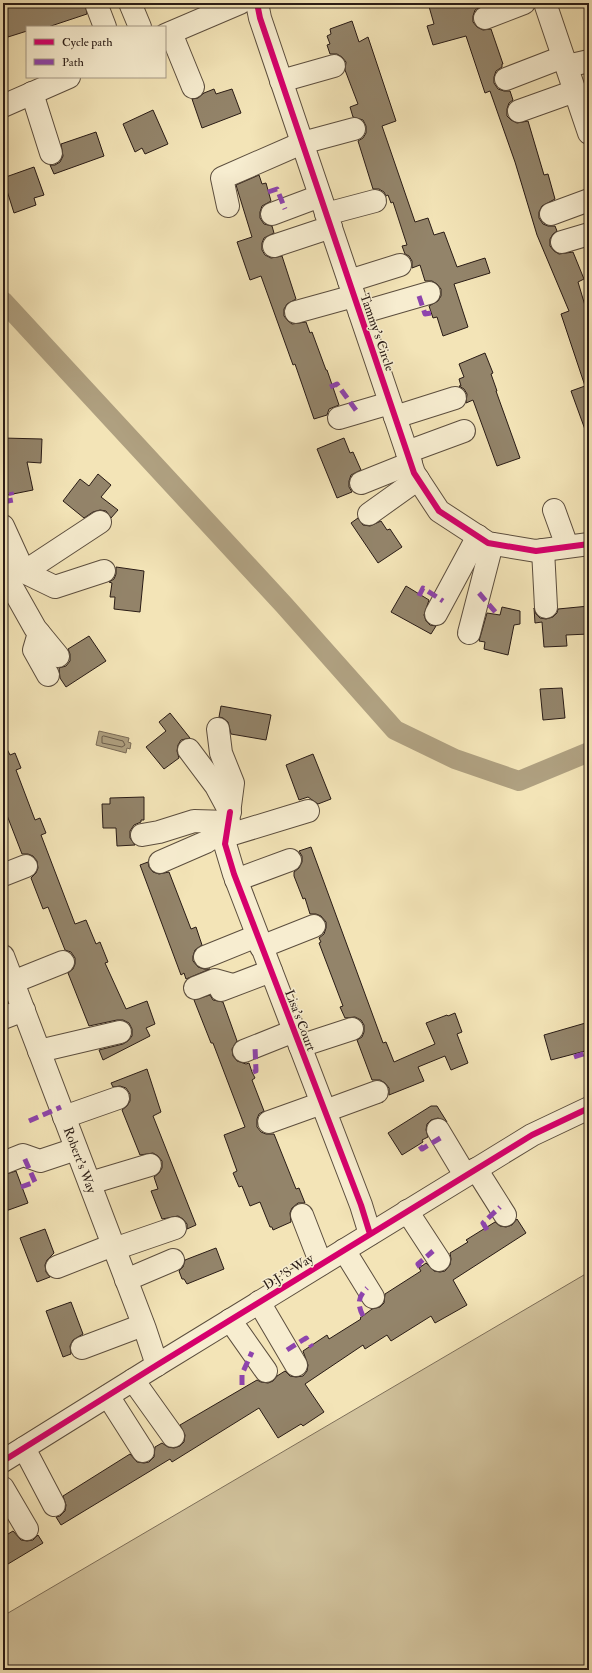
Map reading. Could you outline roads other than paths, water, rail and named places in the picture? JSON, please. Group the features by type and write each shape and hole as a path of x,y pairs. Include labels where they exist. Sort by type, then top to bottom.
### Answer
{"street":[{"path":"130,3 140,26"},
{"path":"193,87 168,34 206,10 240,3"},
{"name":"Tammy's Circle","path":"257,3 260,18 281,81 412,464 438,511 485,540 536,551 589,544"},
{"path":"485,18 524,3"},
{"path":"545,3 589,133"},
{"path":"97,6 105,26"},
{"path":"506,79 565,62 589,61"},
{"path":"281,81 334,66"},
{"path":"3,106 39,86 66,78"},
{"path":"39,86 51,153"},
{"path":"519,111 575,91"},
{"path":"228,206 222,178 302,143 354,129"},
{"path":"551,214 589,200"},
{"path":"272,214 326,212 375,201"},
{"path":"274,246 326,212"},
{"path":"562,242 589,234"},
{"path":"354,297 400,265"},
{"path":"296,312 354,297 429,293"},
{"path":"339,418 393,410 455,398"},
{"path":"361,483 412,464 464,432"},
{"path":"369,514 412,464"},
{"path":"554,510 567,546"},
{"path":"10,573 100,522"},
{"path":"3,526 10,573 53,666"},
{"path":"436,614 485,540"},
{"path":"469,633 485,540"},
{"path":"543,550 546,607"},
{"path":"10,573 55,587 104,571"},
{"path":"160,862 206,842 228,825 233,783 221,753 218,729"},
{"path":"189,750 216,786 228,825"},
{"path":"142,835 159,832 194,821 228,825 308,812"},
{"name":"Lisa's Court","path":"228,825 225,844 236,880 361,1205 370,1234"},
{"path":"236,880 290,860"},
{"path":"3,875 26,866"},
{"path":"205,957 314,926"},
{"name":"Robert's Way","path":"3,956 90,1183 157,1365"},
{"path":"13,982 64,962"},
{"path":"195,988 215,980 227,988 271,971"},
{"path":"3,1018 24,1010"},
{"path":"244,1051 297,1038 352,1029"},
{"path":"39,1051 120,1032"},
{"path":"269,1122 377,1092"},
{"path":"64,1117 118,1098"},
{"name":"D.J.'S Way","path":"3,1462 157,1365 532,1135 589,1108"},
{"path":"438,1130 505,1215"},
{"path":"3,1163 23,1155 40,1162 76,1149"},
{"path":"90,1183 150,1165"},
{"path":"407,1211 440,1260"},
{"path":"302,1215 321,1264"},
{"path":"57,1267 175,1228"},
{"path":"344,1250 373,1297"},
{"path":"126,1280 173,1260"},
{"path":"259,1302 296,1365"},
{"path":"230,1320 266,1371"},
{"path":"82,1348 143,1325"},
{"path":"133,1380 173,1436"},
{"path":"108,1396 143,1451"},
{"path":"24,1448 54,1504"},
{"path":"3,1488 27,1529"}],"water":[{"path":"99,731 129,738 128,742 131,743 130,749 127,748 126,753 96,745"}],"waterway":[{"path":"3,301 284,605 395,730 455,759 519,781 589,752"}]}
